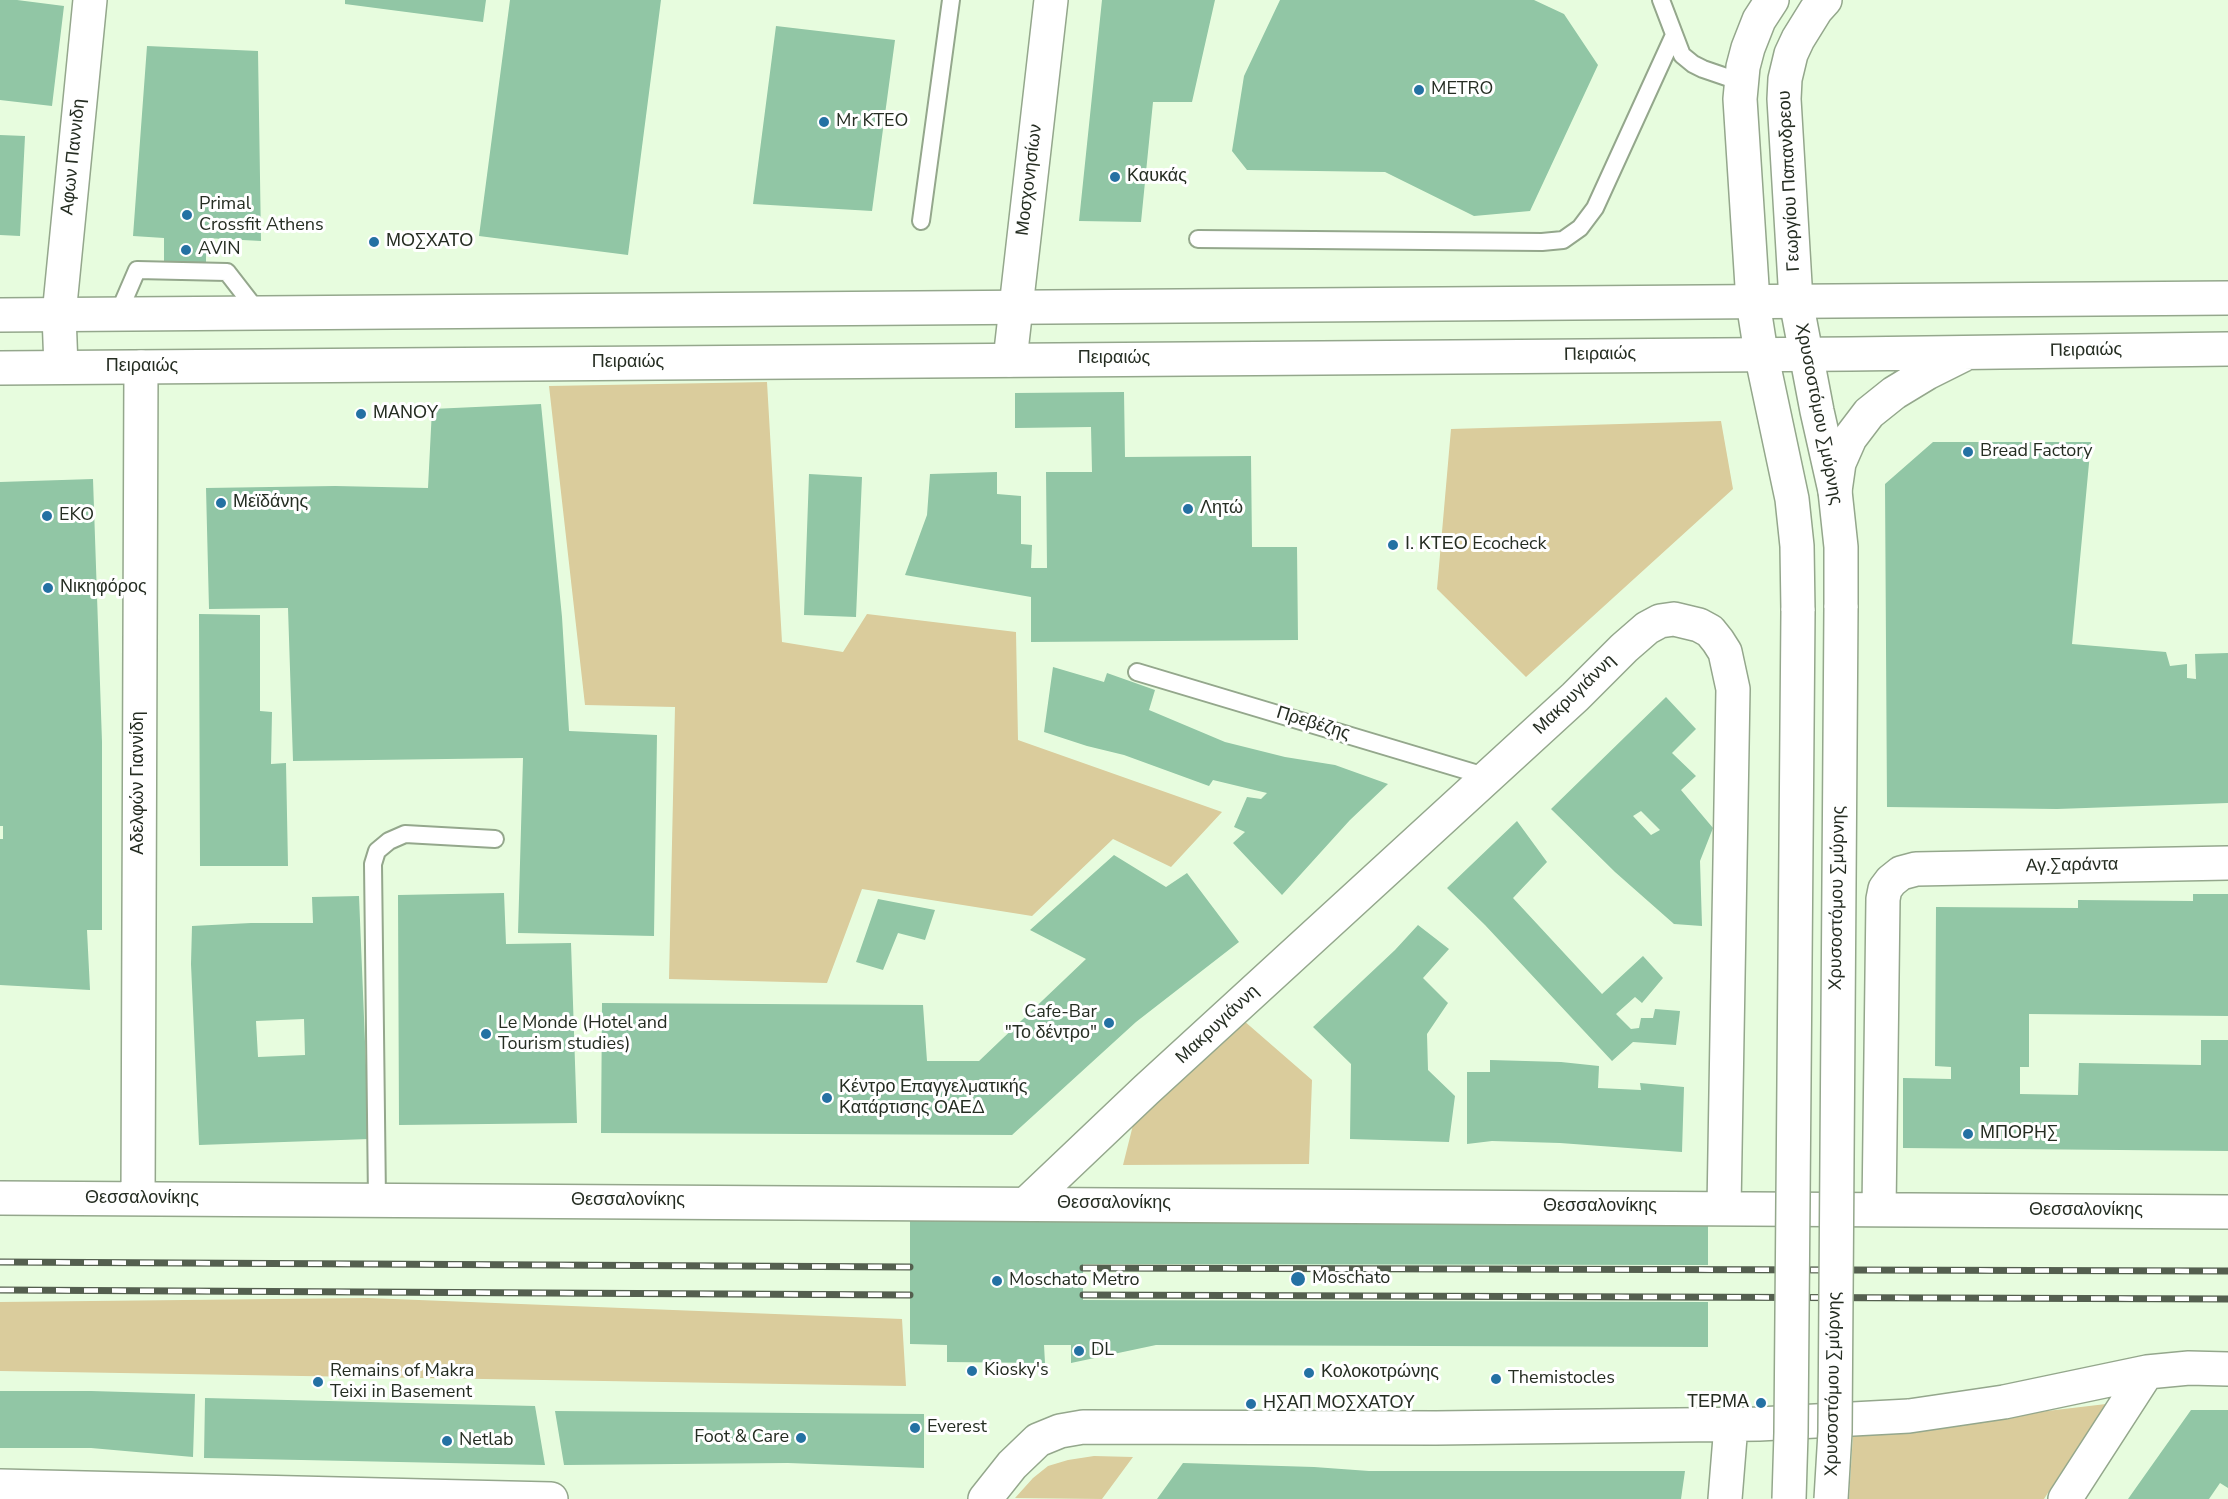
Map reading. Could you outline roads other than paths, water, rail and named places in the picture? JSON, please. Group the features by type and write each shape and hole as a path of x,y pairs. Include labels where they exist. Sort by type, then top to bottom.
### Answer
{"street":[{"name":"Αφων Παννιδη","path":"61,367 59,315 90,0"},
{"name":"Μοσχονησίων","path":"1010,360 1048,0"},
{"path":"1772,0 1759,20 1748,48 1741,82 1746,220 1753,302 1761,353 1792,499 1797,546 1789,1499"},
{"name":"Γεωργίου Παπανδρεου","path":"1796,301 1784,99 1785,79 1791,54 1798,39 1815,10 1825,0"},
{"path":"0,315 2228,298"},
{"name":"Χρυσοστόμου Σμύρνης","path":"1796,301 1805,354 1835,491 1841,547 1835,1432 1832,1499"},
{"name":"Πειραιώς","path":"0,368 2228,349"},
{"path":"1835,491 1839,464 1850,438 1869,413 1894,393 1927,373 1970,352"},
{"name":"Αδελφών Γιαννίδη","path":"138,1199 141,367"},
{"name":"Μακρυγιάννη","path":"1026,1204 1155,1082 1575,697 1624,648 1647,628 1660,621 1674,619 1699,625 1710,631 1725,652 1733,690 1724,1208"},
{"name":"Αγ.Σαράντα","path":"1880,1210 1883,899 1885,889 1891,881 1901,873 1916,869 2228,863"},
{"name":"Θεσσαλονίκης","path":"0,1198 2228,1212"},
{"path":"985,1499 1012,1465 1038,1440 1060,1431 1083,1427 1436,1428 1731,1425 1909,1416 2004,1402 2147,1372 2189,1368 2228,1370"},
{"path":"2065,1499 2147,1372"},
{"path":"1725,1499 1731,1425"},
{"path":"0,1486 551,1499"}],"lane":[{"path":"921,221 951,0"},
{"path":"1661,0 1682,55 1693,64 1741,82"},
{"path":"1198,239 1530,242 1563,240 1580,228 1594,208 1674,35"},
{"path":"118,314 136,270 227,272 258,312"},
{"name":"Πρεβέζης","path":"1137,672 1488,777"},
{"path":"377,1200 373,864 377,851 389,841 405,834 495,839"}],"railway":[{"path":"0,1262 910,1267"},
{"path":"1083,1268 2228,1271"},
{"path":"0,1290 910,1295"},
{"path":"1083,1295 2228,1299"}],"place":[{"name":"METRO","path":"1419,90"},
{"name":"Mr KTEO","path":"824,122"},
{"name":"Καυκάς","path":"1115,177"},
{"name":"Primal Crossfit Athens","path":"187,215"},
{"name":"ΜΟΣΧΑΤΟ","path":"374,242"},
{"name":"AVIN","path":"186,250"},
{"name":"ΜΑΝΟΥ","path":"361,414"},
{"name":"Bread Factory","path":"1968,452"},
{"name":"Μεϊδάνης","path":"221,503"},
{"name":"Λητώ","path":"1188,509"},
{"name":"EKO","path":"47,516"},
{"name":"Ι. ΚΤΕΟ Ecocheck","path":"1393,545"},
{"name":"Νικηφόρος","path":"48,588"},
{"name":"Cafe-Bar \"Το δέντρο\"","path":"1109,1023"},
{"name":"Le Monde (Hotel and Tourism studies)","path":"486,1034"},
{"name":"Κέντρο Επαγγελματικής Κατάρτισης ΟΑΕΔ","path":"827,1098"},
{"name":"ΜΠΟΡΗΣ","path":"1968,1134"},
{"name":"Moschato","path":"1298,1279"},
{"name":"Moschato Metro","path":"997,1281"},
{"name":"DL","path":"1079,1351"},
{"name":"Kiosky's","path":"972,1371"},
{"name":"Κολοκοτρώνης","path":"1309,1373"},
{"name":"Themistocles","path":"1496,1379"},
{"name":"Remains of Makra Teixi in Basement","path":"318,1382"},
{"name":"ΤΕΡΜΑ","path":"1761,1403"},
{"name":"ΗΣΑΠ ΜΟΣΧΑΤΟΥ","path":"1251,1404"},
{"name":"Everest","path":"915,1428"},
{"name":"Foot & Care","path":"801,1438"},
{"name":"Netlab","path":"447,1441"}]}
